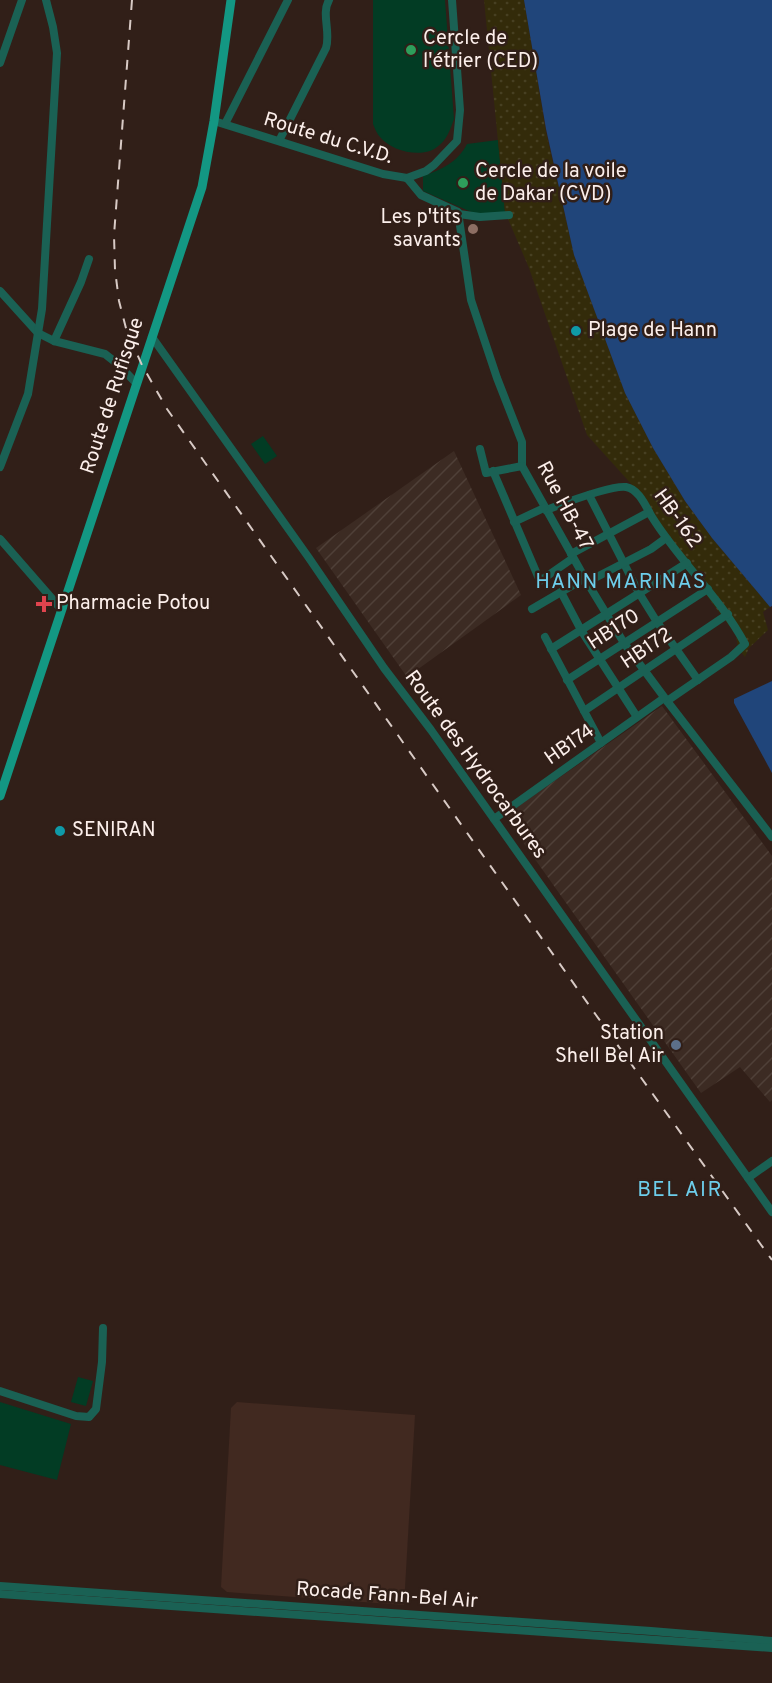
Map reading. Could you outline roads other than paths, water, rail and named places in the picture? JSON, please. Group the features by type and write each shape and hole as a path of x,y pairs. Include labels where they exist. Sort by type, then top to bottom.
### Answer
{"main road":[{"name":"Route de Rufisque","path":"0,796 202,187 231,0"}],"street":[{"path":"0,63 22,0"},
{"path":"0,467 28,394 42,309 57,53 46,0"},
{"path":"225,124 288,0"},
{"path":"279,141 326,48 328,37 325,6 329,0"},
{"path":"407,178 426,171 457,141 460,104 452,0"},
{"name":"Route du C.V.D.","path":"214,121 383,174 407,178 421,195 458,213 480,217 509,215"},
{"name":"Rue HB-47","path":"458,213 471,300 497,378 522,442 522,466 624,643 665,700 772,837"},
{"path":"54,341 89,259"},
{"path":"0,291 38,333 54,341 105,354 120,365 136,383"},
{"name":"Route des Hydrocarbures","path":"152,337 772,1212"},
{"path":"480,449 540,581 572,556 649,512"},
{"path":"489,472 522,466"},
{"name":"HB-162","path":"514,522 589,495 628,487 637,493 666,538 728,614 745,644"},
{"path":"589,495 639,593 698,680"},
{"path":"532,609 561,592 623,564 666,538"},
{"path":"0,539 61,609"},
{"path":"551,649 687,562"},
{"name":"HB170","path":"567,680 708,589"},
{"path":"561,592 581,630 637,717"},
{"name":"HB172","path":"584,711 728,614"},
{"path":"545,637 600,743"},
{"name":"HB174","path":"494,819 637,717 731,657 745,644"},
{"path":"748,1178 772,1161"},
{"path":"0,1391 76,1416 89,1417 96,1410 102,1362 103,1328"},
{"name":"Rocade Fann-Bel Air","path":"0,1586 772,1641"},
{"name":"Rocade Fann-Bel Air","path":"0,1594 772,1648"}],"water":[{"path":"524,0 772,0 772,606 770,607 712,538 685,501 653,448 625,393 574,255 546,129"},
{"path":"772,681 772,773 734,703 734,699"}],"railway":[{"path":"132,0 114,235 119,301 127,332 142,365 167,409 772,1260"}],"place":[{"name":"Cercle de l'étrier (CED)","path":"411,50"},
{"name":"Cercle de la voile de Dakar (CVD)","path":"463,183"},
{"name":"Les p'tits savants","path":"473,229"},
{"name":"Plage de Hann","path":"576,331"},
{"name":"Pharmacie Potou","path":"44,604"},
{"name":"SENIRAN","path":"60,831"},
{"name":"Station Shell Bel Air","path":"676,1045"}],"district":[{"name":"HANN MARINAS","path":"621,582"},
{"name":"BEL AIR","path":"680,1190"}]}
